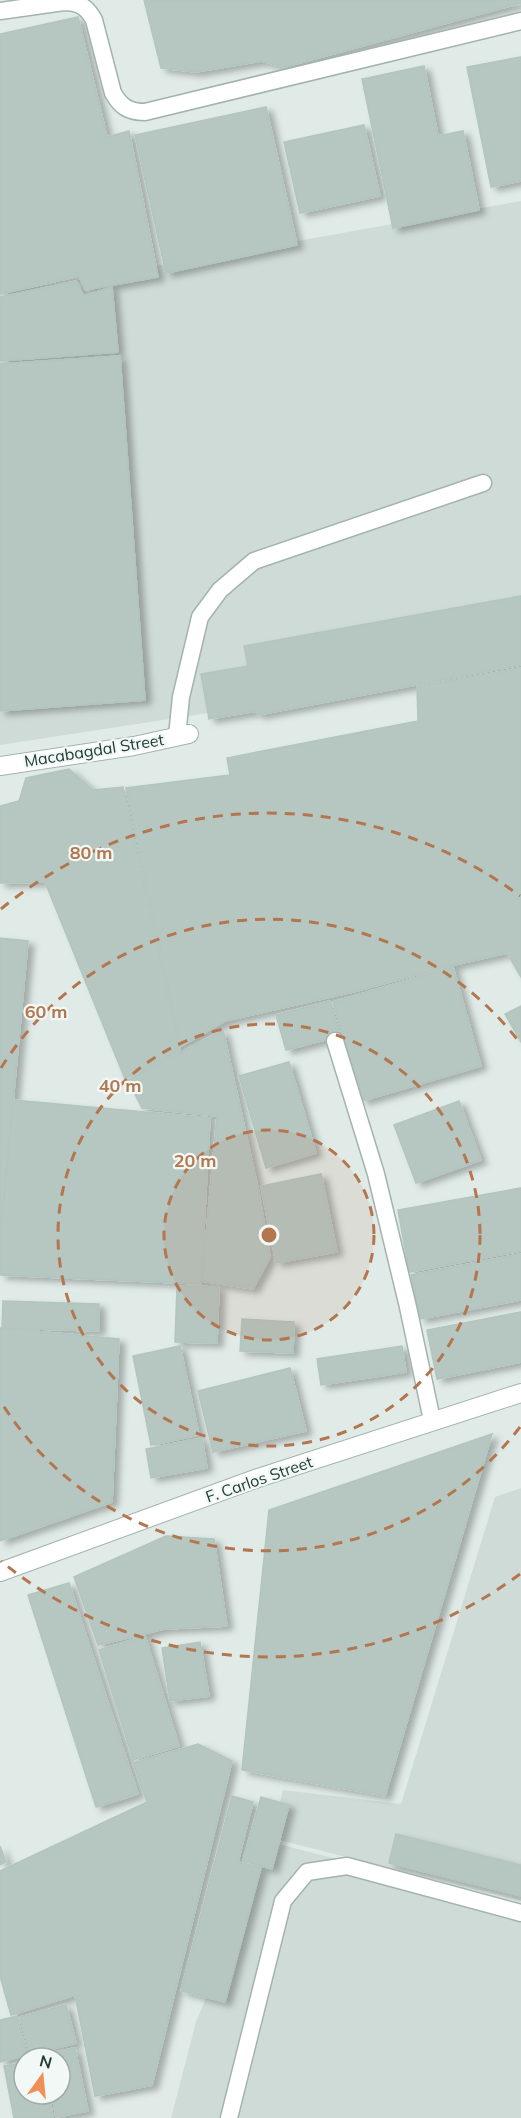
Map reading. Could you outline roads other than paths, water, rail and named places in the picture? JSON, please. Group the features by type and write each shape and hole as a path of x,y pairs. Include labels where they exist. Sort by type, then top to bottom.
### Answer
{"street":[{"name":"Macabagdal Street","path":"0,765 134,746 183,735"},
{"name":"F. Carlos Street","path":"0,1572 258,1478 521,1393"}],"lane":[{"path":"0,11 64,2 82,5 90,12 94,21 113,93 125,109 135,112 145,112 521,21"},
{"path":"183,735 181,697 200,617 220,590 254,561 483,483"},
{"path":"335,1041 376,1174 432,1420"},
{"path":"229,2118 283,1902 307,1872 347,1866 521,1913"}]}
